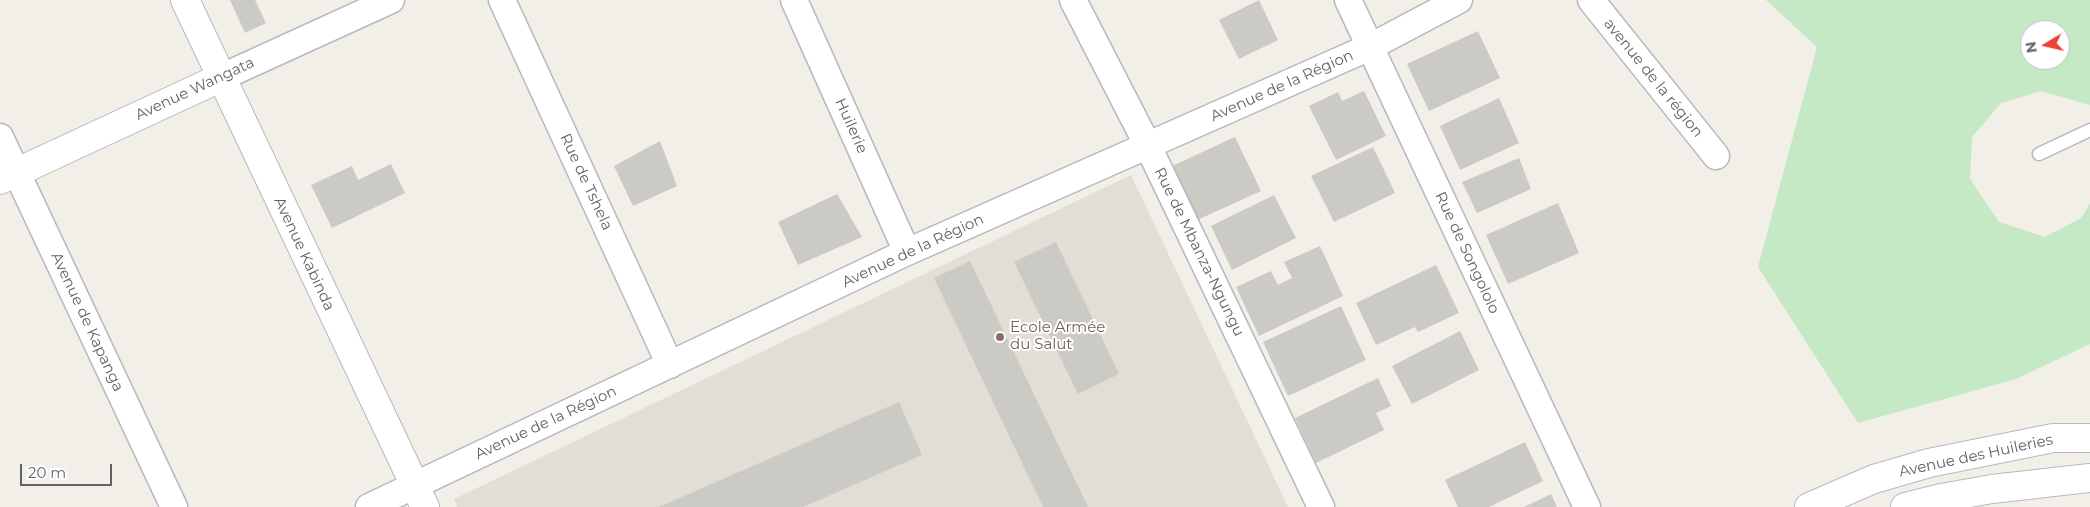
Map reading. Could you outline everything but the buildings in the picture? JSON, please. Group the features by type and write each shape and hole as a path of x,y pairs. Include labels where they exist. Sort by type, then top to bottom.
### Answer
{"street":[{"name":"Avenue Kabinda","path":"185,0 220,78 420,496"},
{"name":"Avenue Wangata","path":"8,176 391,0"},
{"name":"Rue de Tshela","path":"502,0 670,365"},
{"name":"Huilerie","path":"794,0 907,252"},
{"name":"Rue de Mbanza-Ngungu","path":"1072,0 1148,146 1320,507"},
{"name":"Rue de Songololo","path":"1348,0 1587,507"},
{"name":"Avenue de la Région","path":"369,507 420,496 670,365 907,252 1370,46 1459,0"},
{"name":"avenue de la région","path":"1591,0 1716,156"},
{"name":"Avenue de Kapanga","path":"0,137 8,176 174,507"},
{"name":"Avenue des Huileries","path":"1809,507 1874,479 1929,463 2053,438 2090,438"},
{"path":"1905,507 1941,498 1992,489 2090,478"}],"lane":[{"path":"2039,154 2090,130"}],"shaded area":[{"name":"Ecole Armée du Salut","path":"1131,175 1288,507 457,507 454,499"}],"green space":[{"path":"1766,0 2090,0 2090,105 2041,91 2001,103 1972,137 1970,179 1999,222 2045,237 2081,218 2090,204 2090,344 2016,379 1858,423 1758,267 1817,47"}],"place":[{"name":"Ecole Armée du Salut","path":"1000,337"}]}
